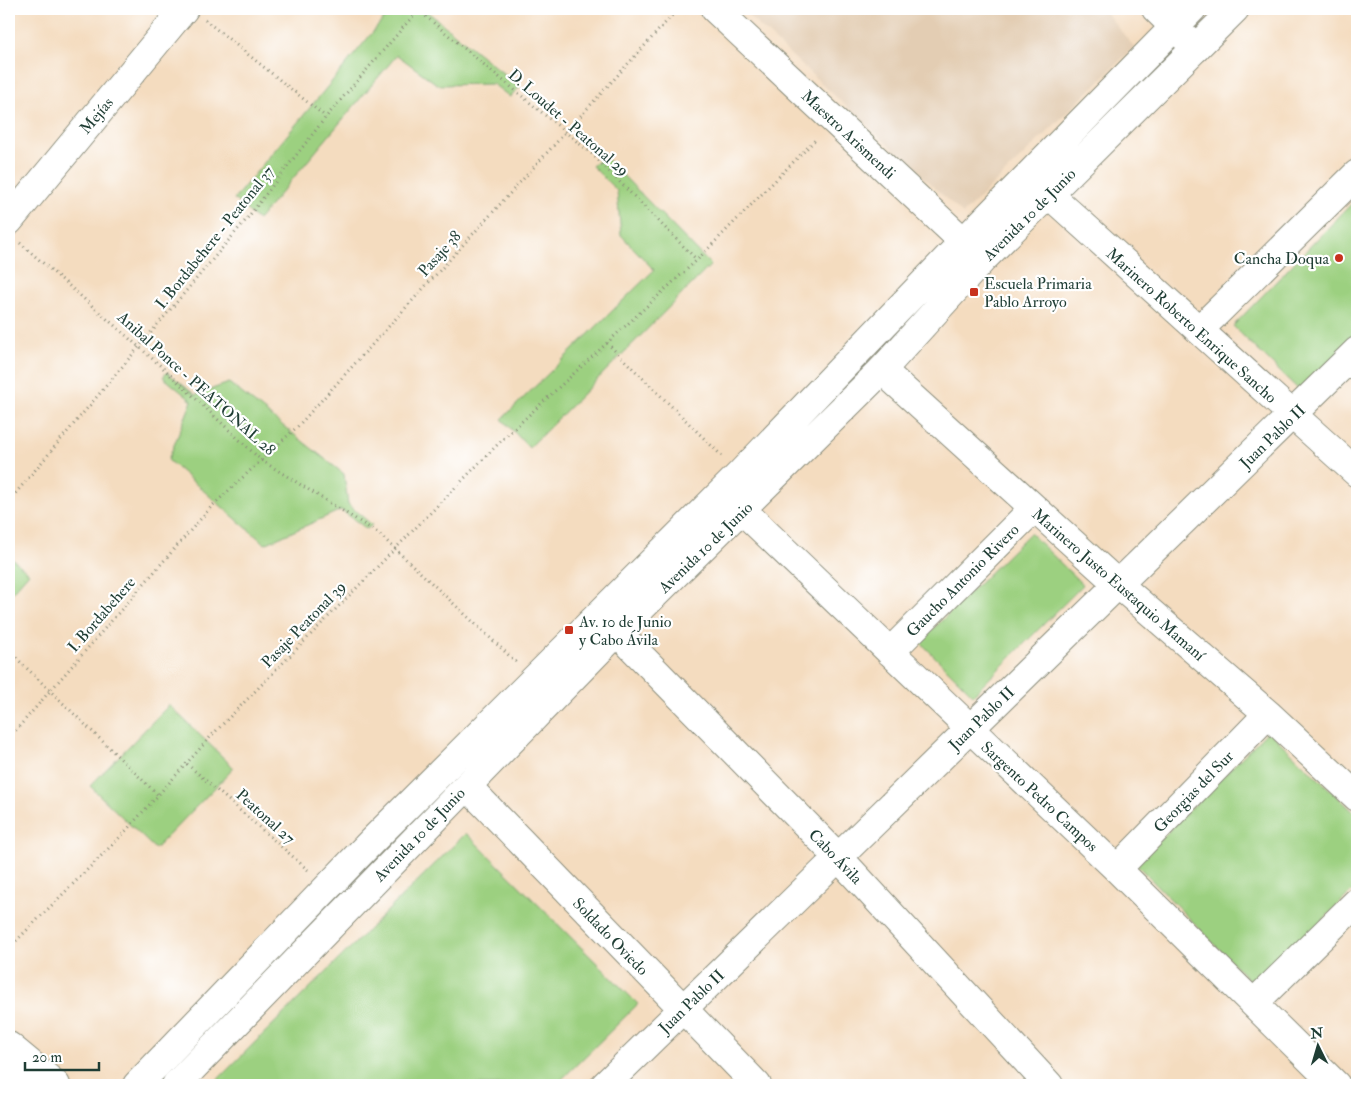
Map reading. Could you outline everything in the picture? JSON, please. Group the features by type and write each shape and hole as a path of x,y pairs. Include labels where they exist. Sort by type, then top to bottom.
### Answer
{"street":[{"name":"Maestro Arismendi","path":"714,9 983,260"},
{"name":"Avenida 10 de Junio","path":"176,1085 617,632 882,370 983,260 1235,9"},
{"name":"Mejías","path":"12,230 191,12"},
{"name":"Avenida 10 de Junio","path":"137,1085 327,887 740,474 1028,176 1174,15"},
{"path":"1174,15 1196,48"},
{"path":"1199,330 1357,174"},
{"name":"Marinero Roberto Enrique Sancho","path":"1028,176 1357,473"},
{"name":"Juan Pablo II","path":"605,1085 1357,351"},
{"name":"Marinero Justo Eustaquio Mamaní","path":"882,370 1119,585 1268,714 1357,797"},
{"name":"Gaucho Antonio Rivero","path":"890,652 1034,508"},
{"name":"Sargento Pedro Campos","path":"742,510 1117,869 1336,1085"},
{"name":"Cabo Ávila","path":"617,632 839,858 1049,1085"},
{"name":"Georgias del Sur","path":"1117,869 1268,714"},
{"name":"Soldado Oviedo","path":"466,786 757,1085"},
{"path":"1254,1003 1357,902"},
{"path":"9,1046 56,1085"},
{"path":"9,1072 25,1085"}],"path":[{"name":"Pasaje 38","path":"211,506 298,426 678,9"},
{"name":"D. Loudet - Peatonal 29","path":"418,10 592,154 697,260"},
{"name":"I. Bordabehere - Peatonal 37","path":"9,502 245,221 326,117 418,10"},
{"path":"191,12 326,117"},
{"name":"Pasaje Peatonal 39","path":"9,948 123,834 187,764 505,437 697,260 834,120"},
{"name":"Anibal Ponce - PEATONAL 28","path":"12,230 261,460 378,533 536,679"},
{"path":"608,343 740,474"},
{"name":"I. Bordabehere","path":"9,738 211,506"},
{"path":"9,650 49,692 158,795"},
{"name":"Peatonal 27","path":"187,764 327,887"}],"shaded area":[{"path":"741,9 1103,9 1134,47 963,214"}],"green space":[{"path":"392,9 424,9 520,87 510,97 493,84 438,85 397,55 258,220 234,199"},
{"path":"604,156 711,265 529,448 502,419 654,270 621,235 617,191 592,166"},
{"path":"1357,198 1357,337 1302,393 1233,326"},
{"path":"167,372 195,395 229,383 344,474 348,504 372,525 367,529 341,510 265,544 168,460 192,401 163,377"},
{"path":"1030,533 1083,585 973,695 920,642"},
{"path":"9,556 29,573 9,596"},
{"path":"169,705 234,768 155,849 90,786"},
{"path":"1268,731 1357,815 1357,886 1256,987 1136,864"},
{"path":"466,833 638,1004 556,1085 212,1085"}],"place":[{"name":"Cancha Doqua","path":"1339,258"},
{"name":"Escuela Primaria Pablo Arroyo","path":"974,292"},
{"name":"Av. 10 de Junio y Cabo Ávila","path":"569,630"}]}
